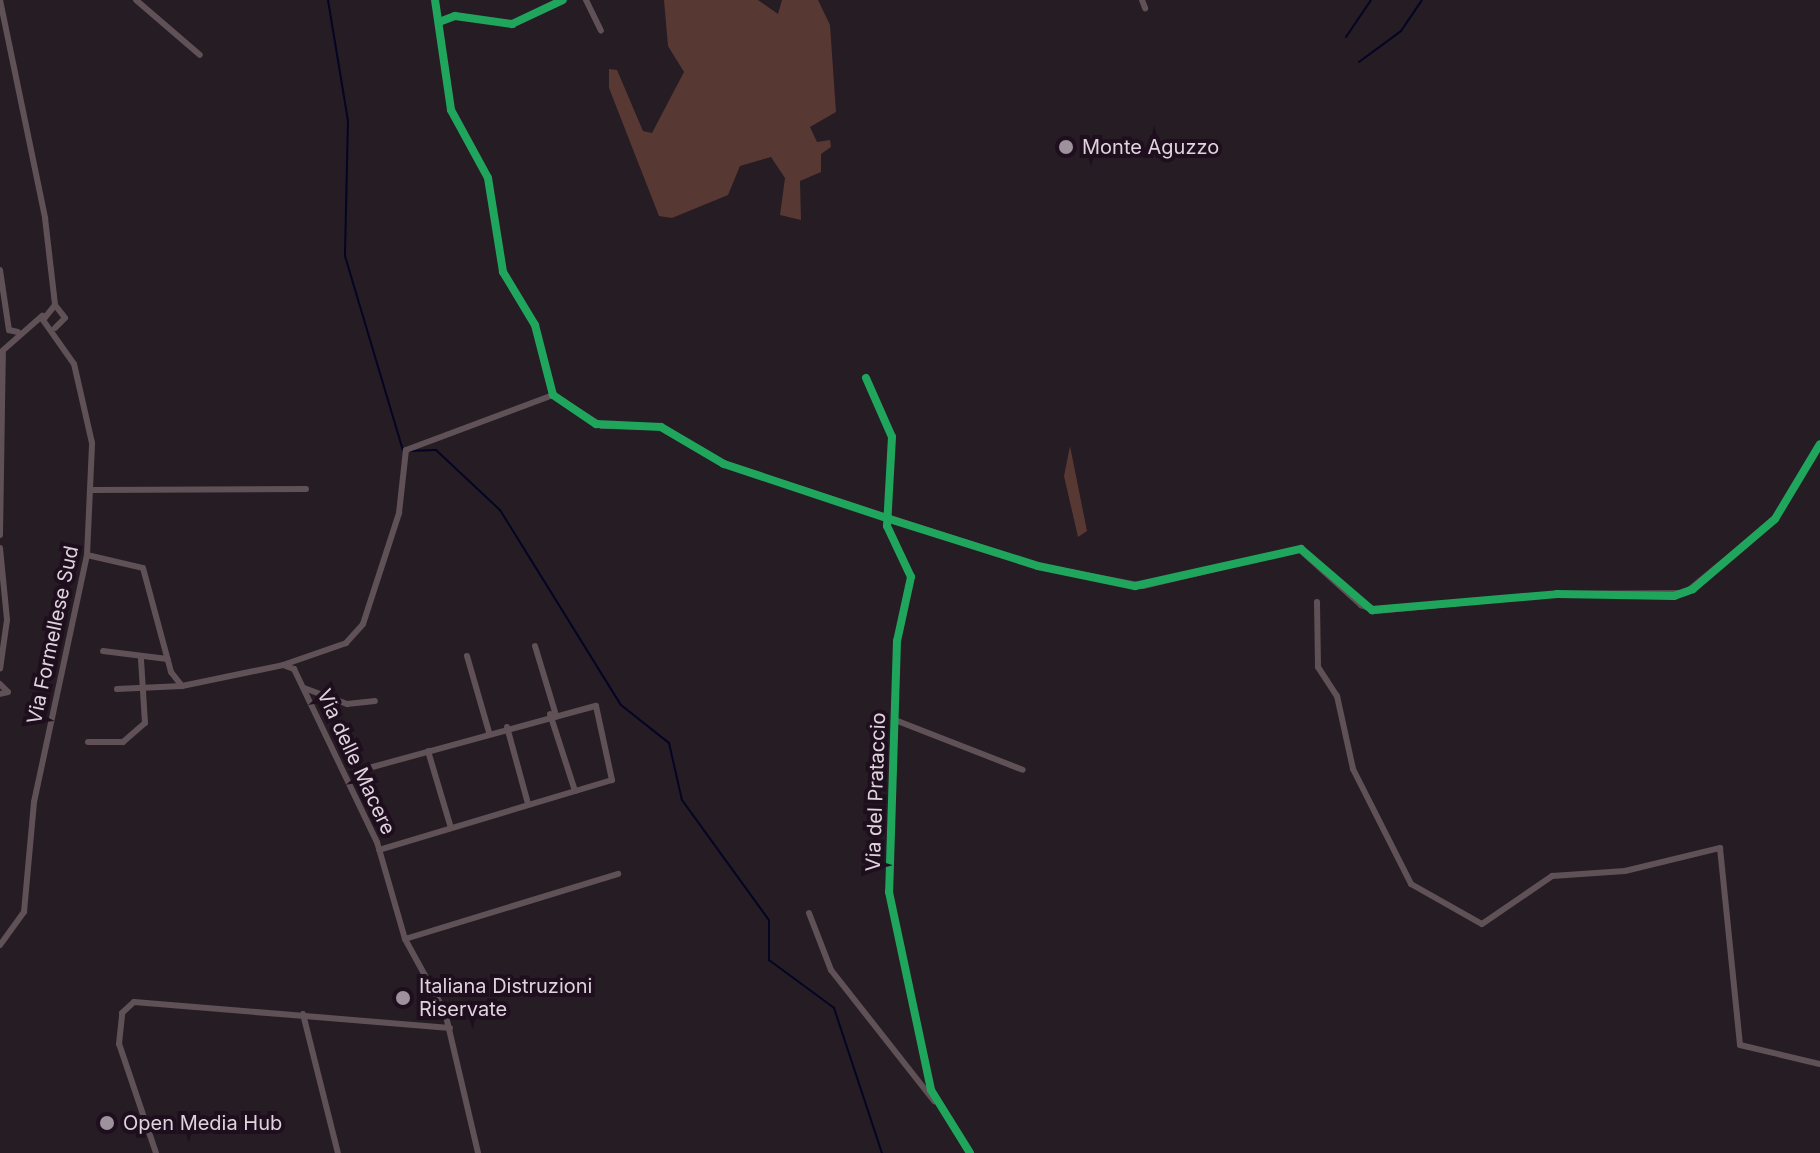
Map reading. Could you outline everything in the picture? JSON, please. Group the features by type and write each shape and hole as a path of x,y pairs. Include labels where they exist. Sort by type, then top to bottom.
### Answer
{"street":[{"name":"Via Formellese Sud","path":"0,0 45,218 55,305 65,318 55,328"},
{"path":"136,0 200,55"},
{"path":"435,0 449,106 487,173 503,272 534,321 553,395 596,424 661,427 724,464 886,518 1032,564 1138,586 1299,549 1372,610 1565,594 1672,596 1693,589 1775,519 1820,444"},
{"path":"439,22 455,16 512,24 563,0"},
{"path":"586,0 601,31"},
{"path":"1142,0 1145,8"},
{"path":"0,270 9,343"},
{"path":"0,535 2,352 18,332 55,305"},
{"name":"Via Formellese Sud","path":"0,945 23,915 34,802 87,555 93,490 85,408 55,328 42,316"},
{"path":"9,330 18,332"},
{"path":"866,378 892,440 886,518"},
{"path":"117,689 144,691 182,686 283,665 343,645 360,629 399,513 405,456 409,447 553,395"},
{"path":"93,490 306,489"},
{"name":"Via del Prataccio","path":"886,518 911,577 899,621 889,892 936,1104 970,1153"},
{"path":"0,548 7,618 0,668"},
{"path":"87,555 143,568 168,659 182,686"},
{"path":"1317,602 1318,667 1339,701 1353,769 1411,884 1480,924 1552,876 1625,871 1719,847 1740,1045 1820,1064"},
{"path":"535,646 575,791"},
{"path":"103,651 141,659 168,659"},
{"path":"467,656 489,732"},
{"path":"88,742 132,738 145,723 141,659"},
{"name":"Via delle Macere","path":"283,665 304,688 379,850 405,939 450,1028 478,1153"},
{"path":"0,684 8,692 0,694"},
{"path":"304,688 347,704 375,701"},
{"path":"354,772 594,703 615,771 610,781 379,850"},
{"path":"895,720 1023,770"},
{"path":"507,727 528,804"},
{"path":"428,751 451,828"},
{"path":"405,939 618,874"},
{"path":"809,913 831,970 936,1104"},
{"path":"156,1153 119,1044 126,1007 143,1000 450,1028"},
{"path":"303,1014 338,1153"}],"shaded area":[{"path":"664,0 758,0 778,14 782,0 818,0 830,25 836,112 810,127 817,142 830,140 831,147 821,154 821,172 800,181 801,220 780,215 785,178 771,157 740,166 728,195 672,218 659,216 609,88 609,69 617,70 643,131 652,133 684,72 668,46"},
{"path":"1070,446 1087,531 1078,537 1064,476"}],"waterway":[{"path":"328,0 348,121 345,256 403,450"},
{"path":"1346,37 1371,0"},
{"path":"1359,62 1401,31 1422,0"},
{"path":"409,451 436,450 500,510 621,705 669,743 682,800 769,920 769,960 834,1008 882,1153"}],"cycle path":[{"path":"435,0 451,110 488,178 503,272 535,325 553,395 596,424 661,427 724,464 886,518 1038,566 1135,586 1301,549 1372,610 1557,594 1674,596 1693,589 1775,519 1820,444"},
{"path":"439,22 455,16 512,24 563,0"},
{"path":"866,378 892,437 887,526 911,577 897,641 889,892 931,1090 970,1153"}],"place":[{"name":"Monte Aguzzo","path":"1066,147"},
{"name":"Italiana Distruzioni Riservate","path":"403,998"},
{"name":"Open Media Hub","path":"107,1123"}]}
